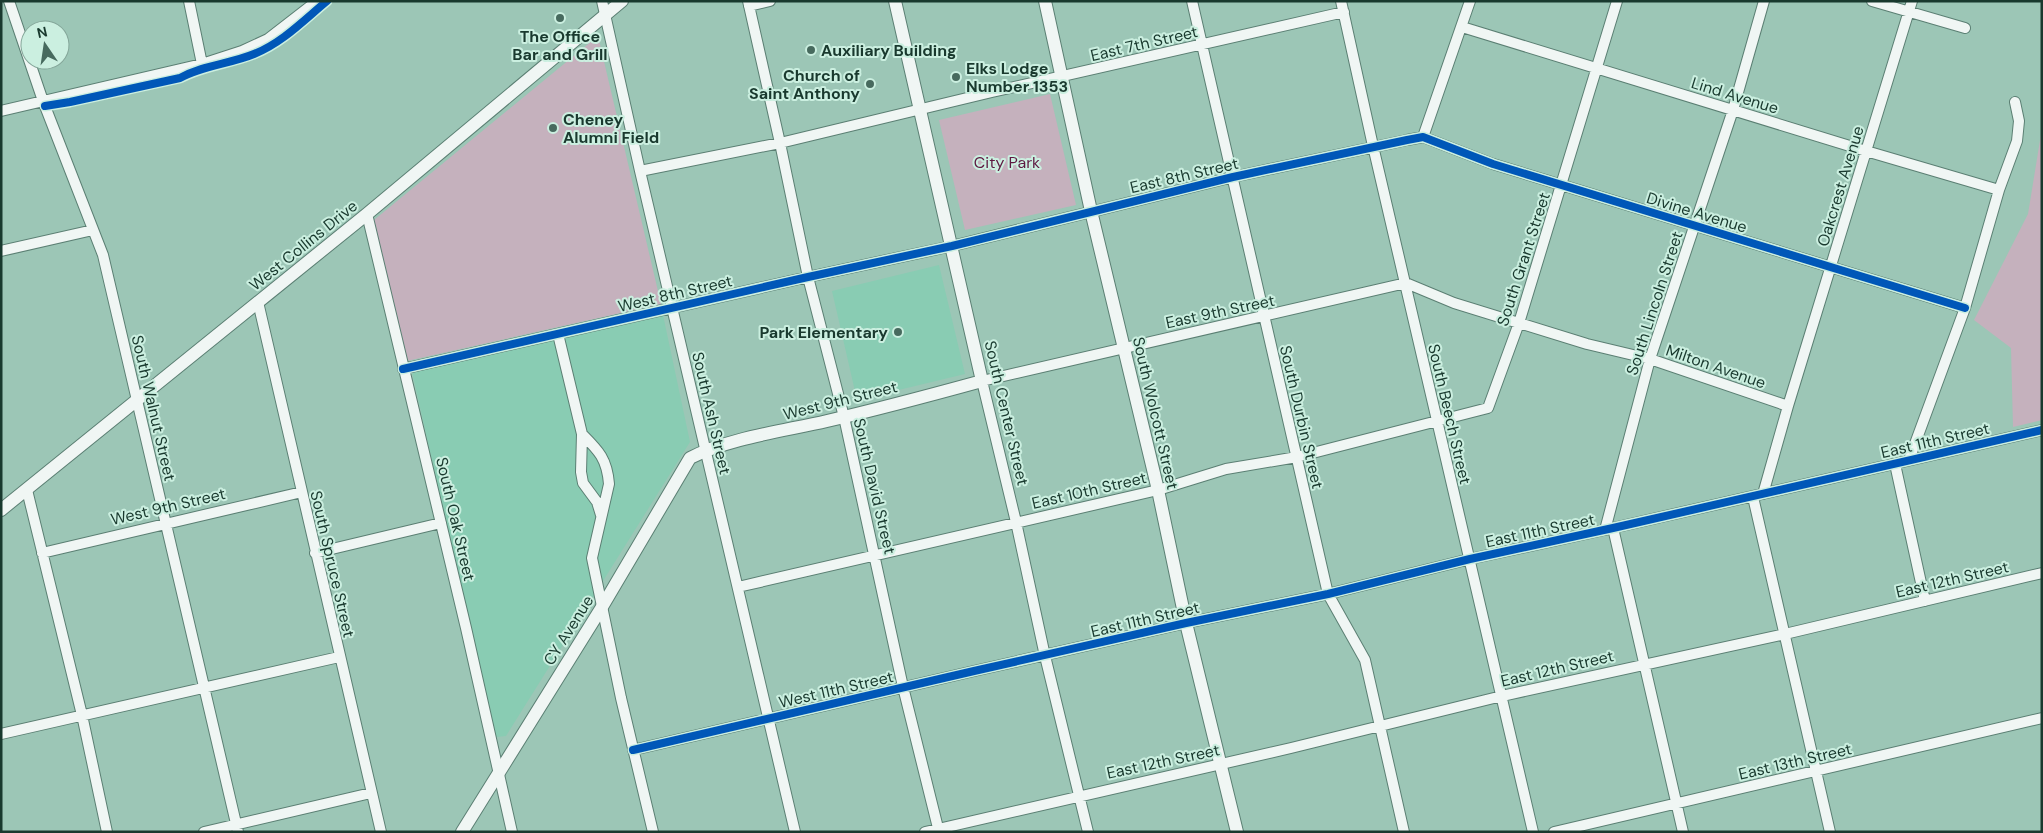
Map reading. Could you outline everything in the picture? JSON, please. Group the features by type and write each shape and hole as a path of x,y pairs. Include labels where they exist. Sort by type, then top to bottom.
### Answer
{"main road":[{"name":"West Collins Drive","path":"1,510 367,214 622,1"},
{"name":"South Center Street","path":"896,1 982,381"},
{"name":"South Wolcott Street","path":"1045,1 1091,211 1158,490 1186,623 1237,832"},
{"name":"West 9th Street","path":"705,450 844,417 982,381"},
{"name":"CY Avenue","path":"462,832 602,607 690,458 705,450"}],"street":[{"name":"South Walnut Street","path":"9,1 43,100 103,255 237,828"},
{"path":"189,1 202,64"},
{"path":"1,111 202,64 252,48 268,39 317,1"},
{"name":"South Ash Street","path":"602,1 794,832"},
{"path":"748,4 770,1"},
{"name":"South Durbin Street","path":"1192,1 1263,318 1328,594 1365,660 1404,832"},
{"name":"South Beech Street","path":"1341,1 1533,832"},
{"path":"1423,137 1470,1"},
{"name":"South Grant Street","path":"1488,408 1519,323 1617,1"},
{"name":"South Lincoln Street","path":"1683,832 1644,664 1609,529 1650,359 1733,110 1764,1"},
{"path":"1872,1 1965,28"},
{"name":"Oakcrest Avenue","path":"1758,495 1788,406 1912,1"},
{"name":"South David Street","path":"748,4 808,277 844,417 903,688 939,830"},
{"name":"East 7th Street","path":"640,171 780,143 1344,12"},
{"name":"Lind Avenue","path":"1462,27 1999,190"},
{"path":"1909,460 1965,308 1999,190 2017,141 2019,121 2015,102"},
{"name":"East 8th Street","path":"952,246 1232,177 1423,137"},
{"name":"Divine Avenue","path":"1423,137 1493,164 1965,308"},
{"name":"South Oak Street","path":"367,214 512,832"},
{"path":"1,251 93,230"},
{"name":"West 8th Street","path":"403,369 952,246"},
{"name":"East 9th Street","path":"982,381 1263,318 1406,283"},
{"name":"Milton Avenue","path":"1406,283 1454,303 1587,344 1650,359 1788,406"},
{"name":"South Spruce Street","path":"258,302 381,832"},
{"path":"558,334 582,434 581,472 583,483 597,502 602,516"},
{"name":"South Center Street","path":"982,381 1016,522 1045,656 1088,832"},
{"name":"East 10th Street","path":"738,587 1158,490 1226,469 1297,457 1488,408"},
{"name":"East 11th Street","path":"1045,656 1186,623 1328,594 1470,559 2042,430"},
{"path":"582,434 601,453 608,476 609,484 592,558 633,750 653,832"},
{"path":"1895,464 1925,601"},
{"path":"27,490 82,715 107,832"},
{"name":"West 9th Street","path":"42,553 302,492"},
{"path":"1758,495 1785,634 1830,832"},
{"path":"316,553 441,523"},
{"name":"East 12th Street","path":"925,832 1221,764 1502,696 1785,634 2042,573"},
{"path":"1,734 339,656"},
{"name":"West 11th Street","path":"633,750 1045,656"},
{"name":"East 13th Street","path":"1554,832 2042,718"},
{"path":"204,832 237,828 371,793"}],"shaded area":[{"name":"Park Elementary","path":"939,265 965,374 857,400 832,291"},
{"path":"663,315 690,442 506,736 497,737 494,735 412,372"}],"green space":[{"name":"Cheney Alumni Field","path":"598,36 661,304 407,361 374,220"},
{"name":"City Park","path":"1050,94 1076,205 965,230 939,120"},
{"path":"2042,128 2042,420 2013,427 2011,348 1974,320 2028,214"}],"cycle path":[{"path":"45,106 180,78 198,70 254,54 274,44 327,1"},
{"path":"403,369 952,246 1233,177 1423,137 1493,164 1965,308"},
{"path":"633,750 1186,623 1328,594 1470,559 2042,430"}],"place":[{"name":"The Office Bar and Grill","path":"560,18"},
{"name":"Auxiliary Building","path":"811,50"},
{"name":"Elks Lodge Number 1353","path":"956,77"},
{"name":"Church of Saint Anthony","path":"870,84"},
{"name":"Cheney Alumni Field","path":"553,128"},
{"name":"Park Elementary","path":"898,332"}]}
